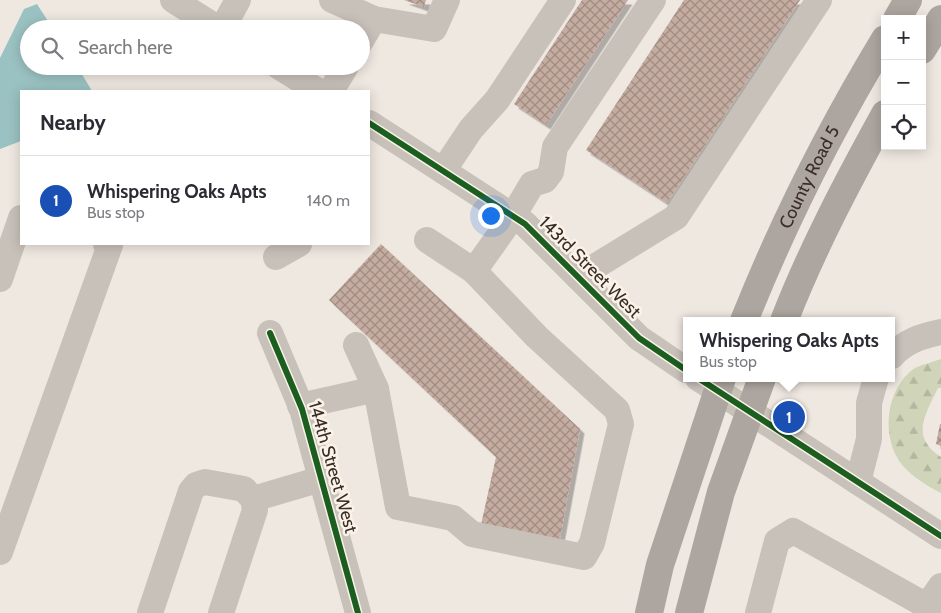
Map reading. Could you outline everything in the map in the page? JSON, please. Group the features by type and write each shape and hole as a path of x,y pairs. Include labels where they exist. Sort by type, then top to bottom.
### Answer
{"main road":[{"path":"899,15 908,0"},
{"path":"926,43 941,19"},
{"name":"County Road 5","path":"746,317 763,275 834,126 881,46"},
{"name":"County Road 5","path":"786,317 832,213 881,121"},
{"path":"649,613 660,565 712,382"},
{"path":"689,613 721,492 760,382"}],"street":[{"path":"173,0 205,20"},
{"path":"226,20 238,0"},
{"path":"332,0 356,20"},
{"path":"370,30 434,29 447,0"},
{"path":"443,171 471,129 497,100 563,0"},
{"path":"474,270 513,216 532,184 545,180 551,172 555,147 653,0"},
{"path":"578,277 676,217 819,0"},
{"path":"292,75 316,90"},
{"path":"332,90 341,75"},
{"name":"143rd Street West","path":"370,124 525,224 639,338 683,368"},
{"path":"0,279 20,221"},
{"path":"356,345 376,389 398,507 453,518 472,534 584,558 592,543 621,424 617,410 537,337 474,270 427,240"},
{"path":"0,552 110,245"},
{"path":"276,257 296,245"},
{"path":"895,353 899,348 921,337 941,332"},
{"name":"144th Street West","path":"270,333 300,406 358,613"},
{"path":"712,382 749,412 941,536"},
{"path":"858,482 869,439 869,402 875,382"},
{"path":"300,406 376,389"},
{"path":"253,499 321,479"},
{"path":"150,613 191,491 196,485 205,482 244,489 253,499 255,510 222,613"},
{"path":"758,613 777,541 794,531 933,602"}],"green space":[{"path":"941,359 941,388 938,388 925,416 923,433 931,449 941,457 941,493 920,481 903,466 891,442 889,414 897,388 905,377 921,365"}],"water":[{"path":"37,4 47,20 20,20 20,75 82,75 91,90 20,90 20,141 0,149 0,58 24,9"}],"building":[{"path":"404,0 426,0 424,7"},
{"path":"582,0 628,0 546,125 514,104"},
{"path":"684,0 800,0 667,203 586,150"},
{"path":"381,244 580,429 559,544 481,525 496,457 329,300"},
{"path":"941,424 941,446 936,444"}],"cycle path":[{"path":"370,124 525,224 639,338 683,368"},
{"path":"270,333 302,409 358,613"},
{"path":"704,382 941,536"}],"place":[{"name":"Whispering Oaks Apts","path":"789,417"}]}
